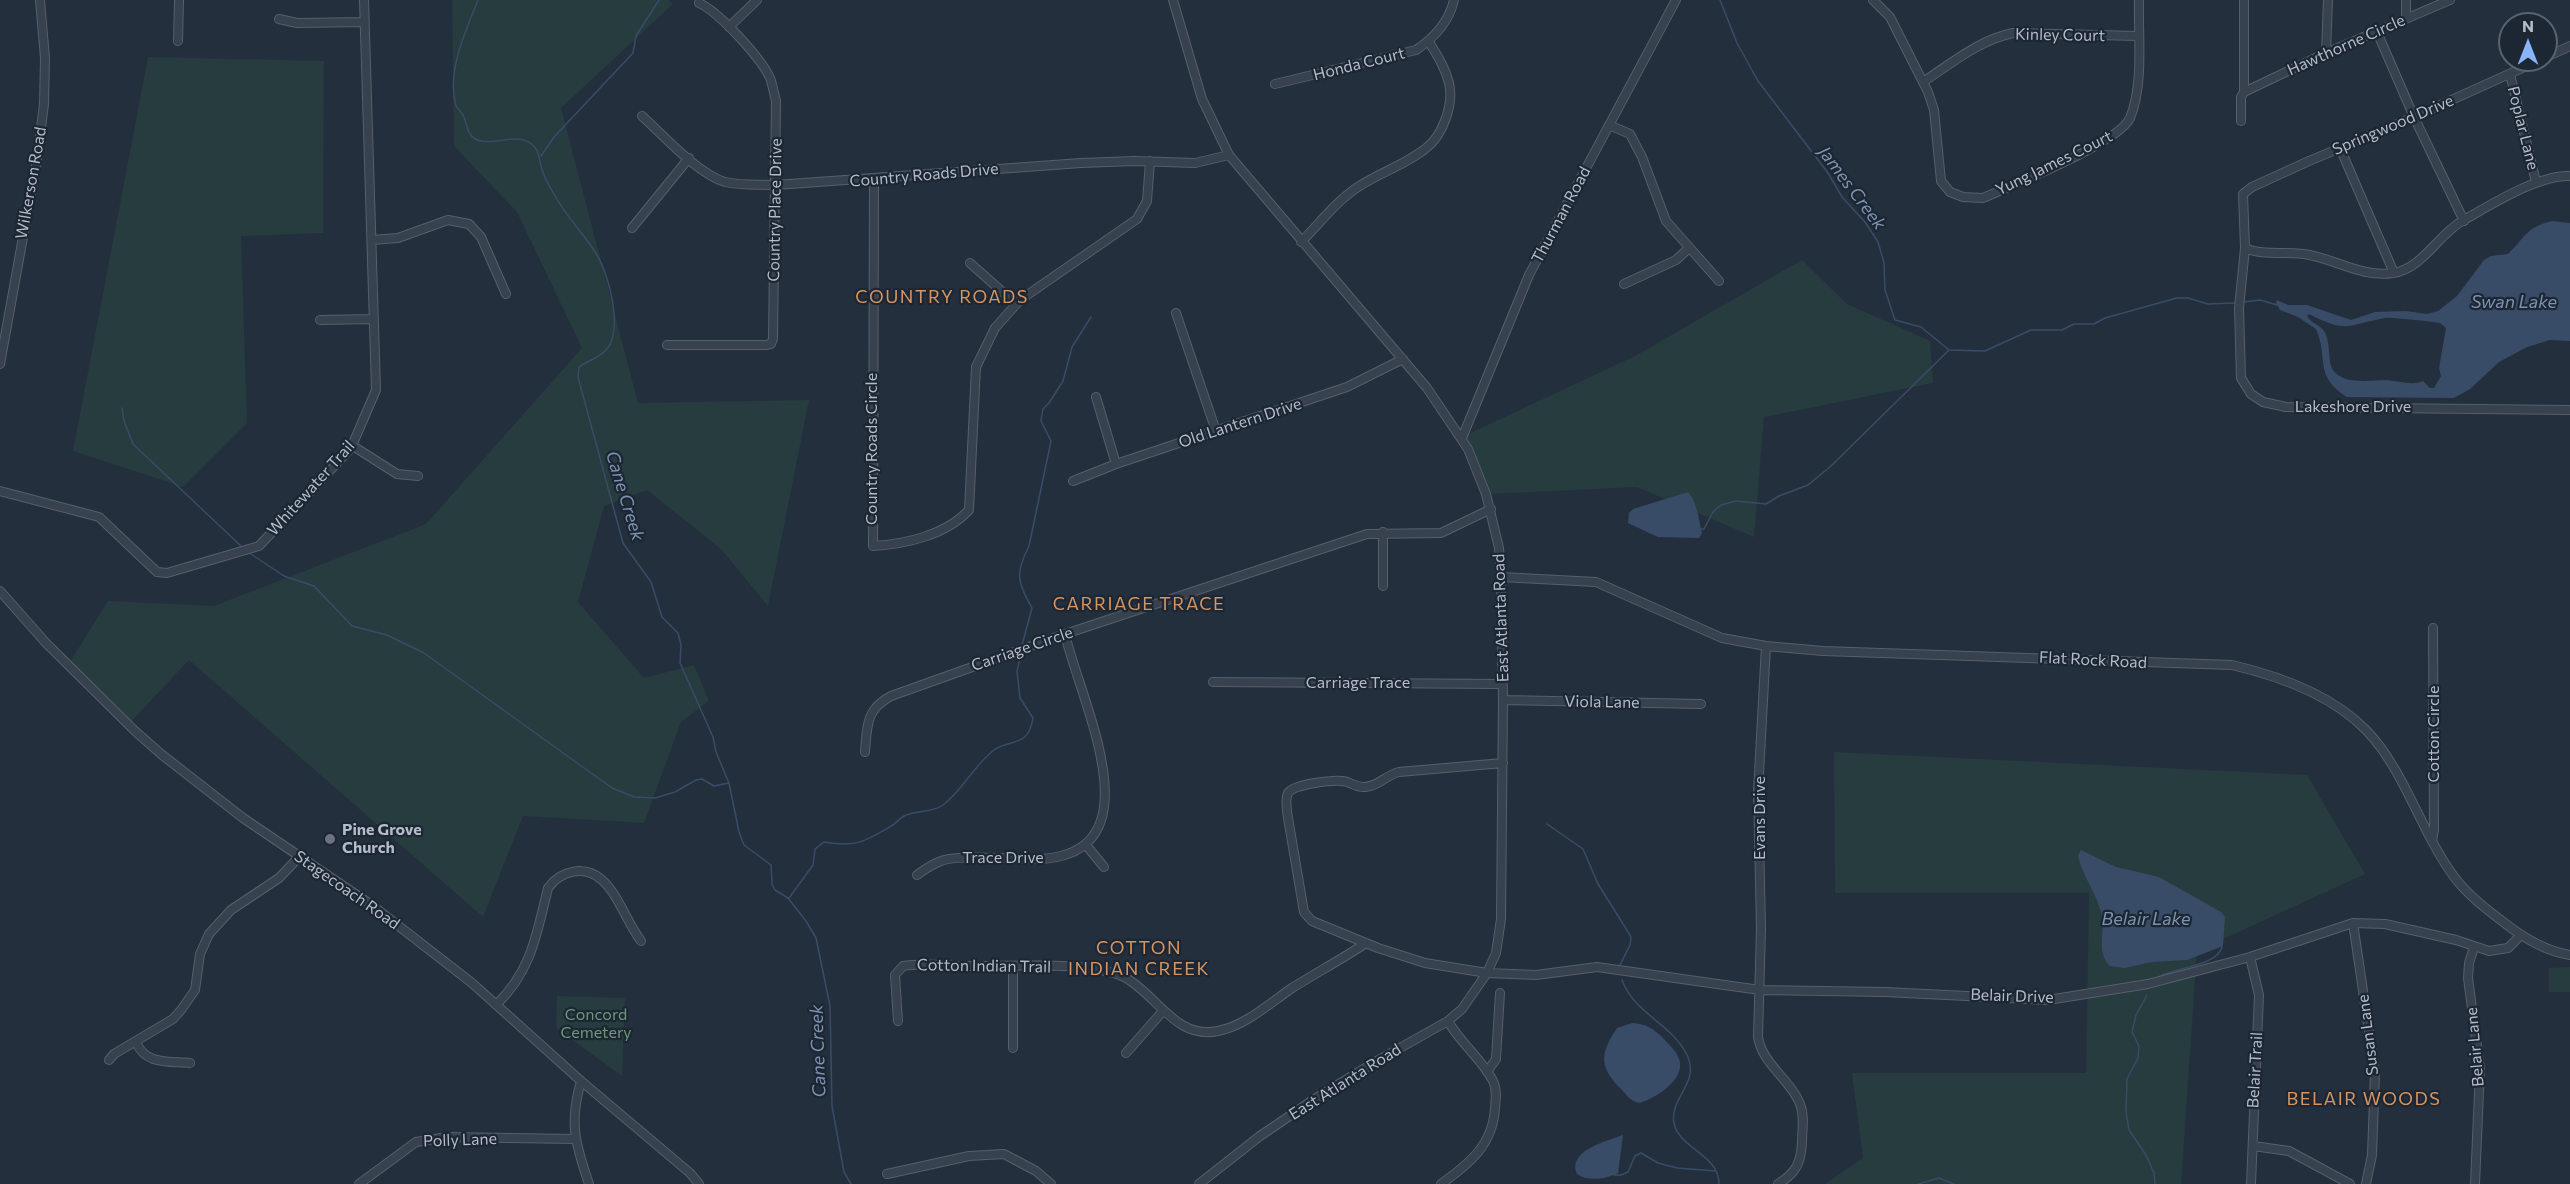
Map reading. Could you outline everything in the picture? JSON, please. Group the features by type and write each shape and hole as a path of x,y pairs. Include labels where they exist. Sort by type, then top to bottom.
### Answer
{"street":[{"name":"Wilkerson Road","path":"0,364 37,160 44,104 45,58 40,0"},
{"path":"178,41 179,0"},
{"name":"Whitewater Trail","path":"0,491 99,517 158,572 167,573 259,546 353,446 376,390 364,0"},
{"path":"729,27 757,0"},
{"name":"East Atlanta Road","path":"1173,0 1202,99 1229,155 1301,242 1403,358 1462,438 1491,509 1499,548 1501,577 1503,700 1501,920 1496,953 1486,973 1462,1009 1448,1022 1316,1098 1260,1136 1199,1184"},
{"name":"Honda Court","path":"1275,84 1416,50 1429,42 1449,16 1454,0"},
{"name":"Thurman Road","path":"1462,438 1529,275 1677,0"},
{"path":"1873,0 1890,16 1923,82"},
{"name":"Yung James Court","path":"1923,82 1934,110 1941,181 1950,192 1963,197 1983,198 2106,140 2129,120 2138,92 2139,0"},
{"path":"2241,121 2241,97 2244,93 2244,0"},
{"path":"2326,53 2328,0"},
{"path":"2406,0 2406,19"},
{"name":"Hawthorne Circle","path":"2244,93 2326,53 2450,0"},
{"name":"Country Place Drive","path":"668,345 771,344 773,339 776,102 764,67 729,27 707,6 699,3"},
{"path":"279,19 297,23 364,22"},
{"path":"2377,32 2414,117 2464,221"},
{"name":"Kinley Court","path":"1923,82 1980,44 1997,36 2013,33 2138,36"},
{"path":"1301,242 1347,195 1360,185 1415,156 1427,148 1438,136 1447,112 1450,91 1441,60 1429,42"},
{"name":"Springwood Drive","path":"2246,191 2514,72"},
{"name":"Poplar Lane","path":"2510,74 2536,182"},
{"name":"Country Roads Drive","path":"642,116 689,158 718,179 727,182 776,185 1024,167 1149,161 1195,163 1229,155"},
{"path":"1609,125 1630,134 1642,157 1666,221 1719,281"},
{"path":"2340,148 2394,273"},
{"path":"632,228 689,158"},
{"name":"Country Roads Circle","path":"874,179 871,540 873,546 903,543 940,531 961,519 969,510 976,367 995,328 1016,304 1137,219 1148,201 1149,161"},
{"path":"2245,248 2305,254 2365,272 2394,273 2423,257 2464,221 2536,182 2554,176 2570,177"},
{"name":"Lakeshore Drive","path":"2246,191 2243,194 2242,204 2245,248 2239,308 2241,378 2251,393 2263,402 2312,408 2570,410"},
{"path":"372,240 398,238 448,220 469,224 481,237 506,294"},
{"path":"1624,284 1676,260 1689,248"},
{"path":"970,263 1016,304"},
{"path":"1176,313 1216,431"},
{"path":"320,320 374,319"},
{"name":"Old Lantern Drive","path":"1073,480 1347,387 1403,358"},
{"path":"1096,397 1116,464"},
{"path":"353,446 398,474 418,476"},
{"name":"Carriage Circle","path":"865,752 867,725 878,703 891,696 1065,634 1367,534 1441,533 1491,509"},
{"path":"1383,532 1383,586"},
{"name":"Flat Rock Road","path":"1501,577 1596,582 1706,632 1722,638 1766,646 1830,651 2221,664 2243,668 2327,700 2365,728 2380,747 2432,841 2461,887 2520,935 2548,950 2570,955"},
{"name":"Stagecoach Road","path":"0,591 46,643 135,731 206,789 299,857 373,906 497,1004 581,1081 646,1134 699,1184"},
{"name":"Cotton Circle","path":"2432,841 2434,830 2433,628"},
{"path":"1065,634 1098,738 1105,779 1098,827 1086,845 1104,867"},
{"name":"Evans Drive","path":"1766,646 1758,792 1761,928 1760,1045 1798,1100 1803,1114 1799,1164 1791,1175 1778,1184"},
{"name":"Carriage Trace","path":"1213,682 1502,684"},
{"name":"Viola Lane","path":"1503,700 1701,704"},
{"name":"Belair Drive","path":"1503,763 1399,772 1387,775 1375,785 1364,787 1340,781 1298,786 1290,790 1287,797 1287,812 1304,912 1311,921 1425,963 1486,973 1536,975 1597,967 1760,990 1885,992 2048,1000 2148,984 2250,957 2353,923 2385,924 2489,951 2503,950 2512,945 2520,935"},
{"name":"Trace Drive","path":"917,875 942,860 1036,860 1058,857 1086,845"},
{"path":"109,1060 114,1054 173,1018 188,1003 195,990 200,954 209,934 231,910 279,878 299,857"},
{"path":"497,1004 516,984 524,971 548,888 554,881 569,872 586,872 604,881 641,941"},
{"name":"Susan Lane","path":"2353,923 2374,1072 2372,1155 2366,1184"},
{"name":"Cotton Indian Trail","path":"898,1021 895,975 903,966 1049,966 1105,970 1141,988 1163,1011 1194,1031 1219,1031 1246,1019 1366,943"},
{"name":"Belair Lane","path":"2474,946 2468,978 2480,1070 2475,1184"},
{"name":"Belair Trail","path":"2250,957 2259,995 2251,1184"},
{"path":"1012,1048 1013,967"},
{"path":"1487,1072 1496,1059 1500,993"},
{"path":"1126,1053 1163,1011"},
{"path":"1441,1184 1474,1158 1490,1134 1495,1120 1496,1092 1493,1080 1448,1022"},
{"path":"136,1042 144,1056 155,1060 190,1063"},
{"path":"581,1081 573,1117 575,1140 589,1184"},
{"name":"Polly Lane","path":"360,1184 416,1142 447,1137 575,1140"},
{"path":"2253,1146 2289,1151 2350,1184"},
{"path":"887,1174 969,1156 1004,1154 1036,1171 1051,1184"}],"green space":[{"path":"452,0 668,0 673,4 561,108 638,403 809,400 768,606 721,549 647,490 604,506 578,602 644,678 694,665 709,701 681,722 644,823 523,816 483,917 189,660 128,725 68,665 108,601 214,606 426,524 582,348 517,212 454,146"},
{"path":"148,57 324,61 323,233 241,236 247,423 183,487 73,451"},
{"path":"1802,260 1847,304 1930,341 1933,383 1764,417 1754,537 1637,487 1489,494 1462,437 1635,356"},
{"path":"1834,752 2307,775 2365,874 2197,951 2181,1184 1825,1184 1863,1158 1852,1073 2086,1073 2089,893 1835,893"},
{"path":"2570,967 2570,992 2549,992 2549,968"},
{"name":"Concord Cemetery","path":"557,996 625,998 622,1076 556,1028"}],"water":[{"name":"Swan Lake","path":"2552,221 2570,223 2570,341 2550,340 2527,347 2499,362 2470,389 2454,398 2347,397 2336,389 2326,374 2316,329 2298,317 2280,310 2276,303 2277,300 2288,305 2307,305 2351,320 2375,312 2406,311 2427,314 2438,311 2457,296 2484,260 2491,256 2508,254 2531,230","holes":["2309,314 2340,326 2385,318 2440,323 2446,328 2439,368 2441,376 2434,388 2430,388 2423,381 2410,383 2345,379 2333,370 2328,341 2324,332 2307,316"]},
{"path":"1688,492 1697,511 1702,533 1699,538 1658,537 1628,523 1629,513 1633,509"},
{"name":"Belair Lake","path":"2081,850 2116,867 2159,877 2221,912 2225,917 2223,946 2187,960 2152,962 2125,968 2110,966 2103,955 2103,923 2100,909 2078,856"},
{"path":"1632,1023 1646,1026 1657,1032 1674,1050 1680,1063 1677,1077 1666,1089 1639,1103 1628,1097 1613,1080 1605,1066 1604,1059 1608,1044 1617,1028"},
{"path":"1623,1135 1618,1173 1597,1179 1577,1174 1575,1166 1583,1153"}],"waterway":[{"name":"Cane Creek","path":"478,0 455,66 456,106 463,115 470,134 475,139 490,142 523,140 536,148 548,183 602,264 613,303 614,330 606,350 579,367 578,377 623,543 651,582 662,617 678,633 681,645 680,663 713,737 716,752 729,783 739,832 744,845 771,865 772,884 775,890 788,898 816,938 830,1006 832,1106 844,1172 851,1184"},
{"path":"541,156 554,137 633,53 636,36 659,0"},
{"name":"James Creek","path":"1720,0 1737,43 1758,81 1828,173 1842,197 1865,222 1878,242 1884,263 1885,290 1895,320 1921,327 1949,350 1985,351 2031,330 2062,330 2074,324 2094,324 2105,318 2177,298 2188,298 2208,304 2236,303"},
{"name":"James Creek","path":"2244,302 2260,300 2277,305"},
{"path":"1022,645 1032,608 1021,584 1021,563 1029,546 1051,441 1041,421 1043,409 1063,381 1072,347 1091,317"},
{"path":"1701,529 1704,529 1713,512 1721,505 1736,501 1766,504 1779,496 1808,485 1831,466 1948,351"},
{"path":"122,408 124,421 133,444 242,547"},
{"path":"248,552 284,576 314,586 352,626 387,635 424,653 612,788 634,797 655,798 675,792 696,780 702,779 714,786 729,783"},
{"path":"789,898 813,865 815,849 824,842 835,844 860,842 884,831 904,816 939,808 957,792 980,763 994,750 1023,739 1031,728 1033,718 1020,698 1017,671 1021,654"},
{"path":"1547,824 1583,849 1598,884 1631,937 1630,945 1620,965"},
{"path":"2155,979 2212,959 2222,947"},
{"path":"1622,980 1635,1001 1671,1034 1686,1053 1690,1073 1676,1105 1674,1123 1683,1139 1713,1165 1719,1184"},
{"path":"2147,995 2136,1015 2132,1032 2139,1046 2138,1058 2127,1079 2126,1112 2129,1130 2146,1155 2154,1173 2155,1184"},
{"path":"1614,1175 1628,1172 1635,1156 1641,1153 1658,1163 1677,1168 1716,1171"},
{"path":"1918,1184 1939,1178 1954,1184"}],"place":[{"name":"Pine Grove Church","path":"330,839"}],"district":[{"name":"COUNTRY ROADS","path":"942,297"},
{"name":"CARRIAGE TRACE","path":"1139,604"},
{"name":"COTTON INDIAN CREEK","path":"1139,958"},
{"name":"BELAIR WOODS","path":"2364,1099"}]}
